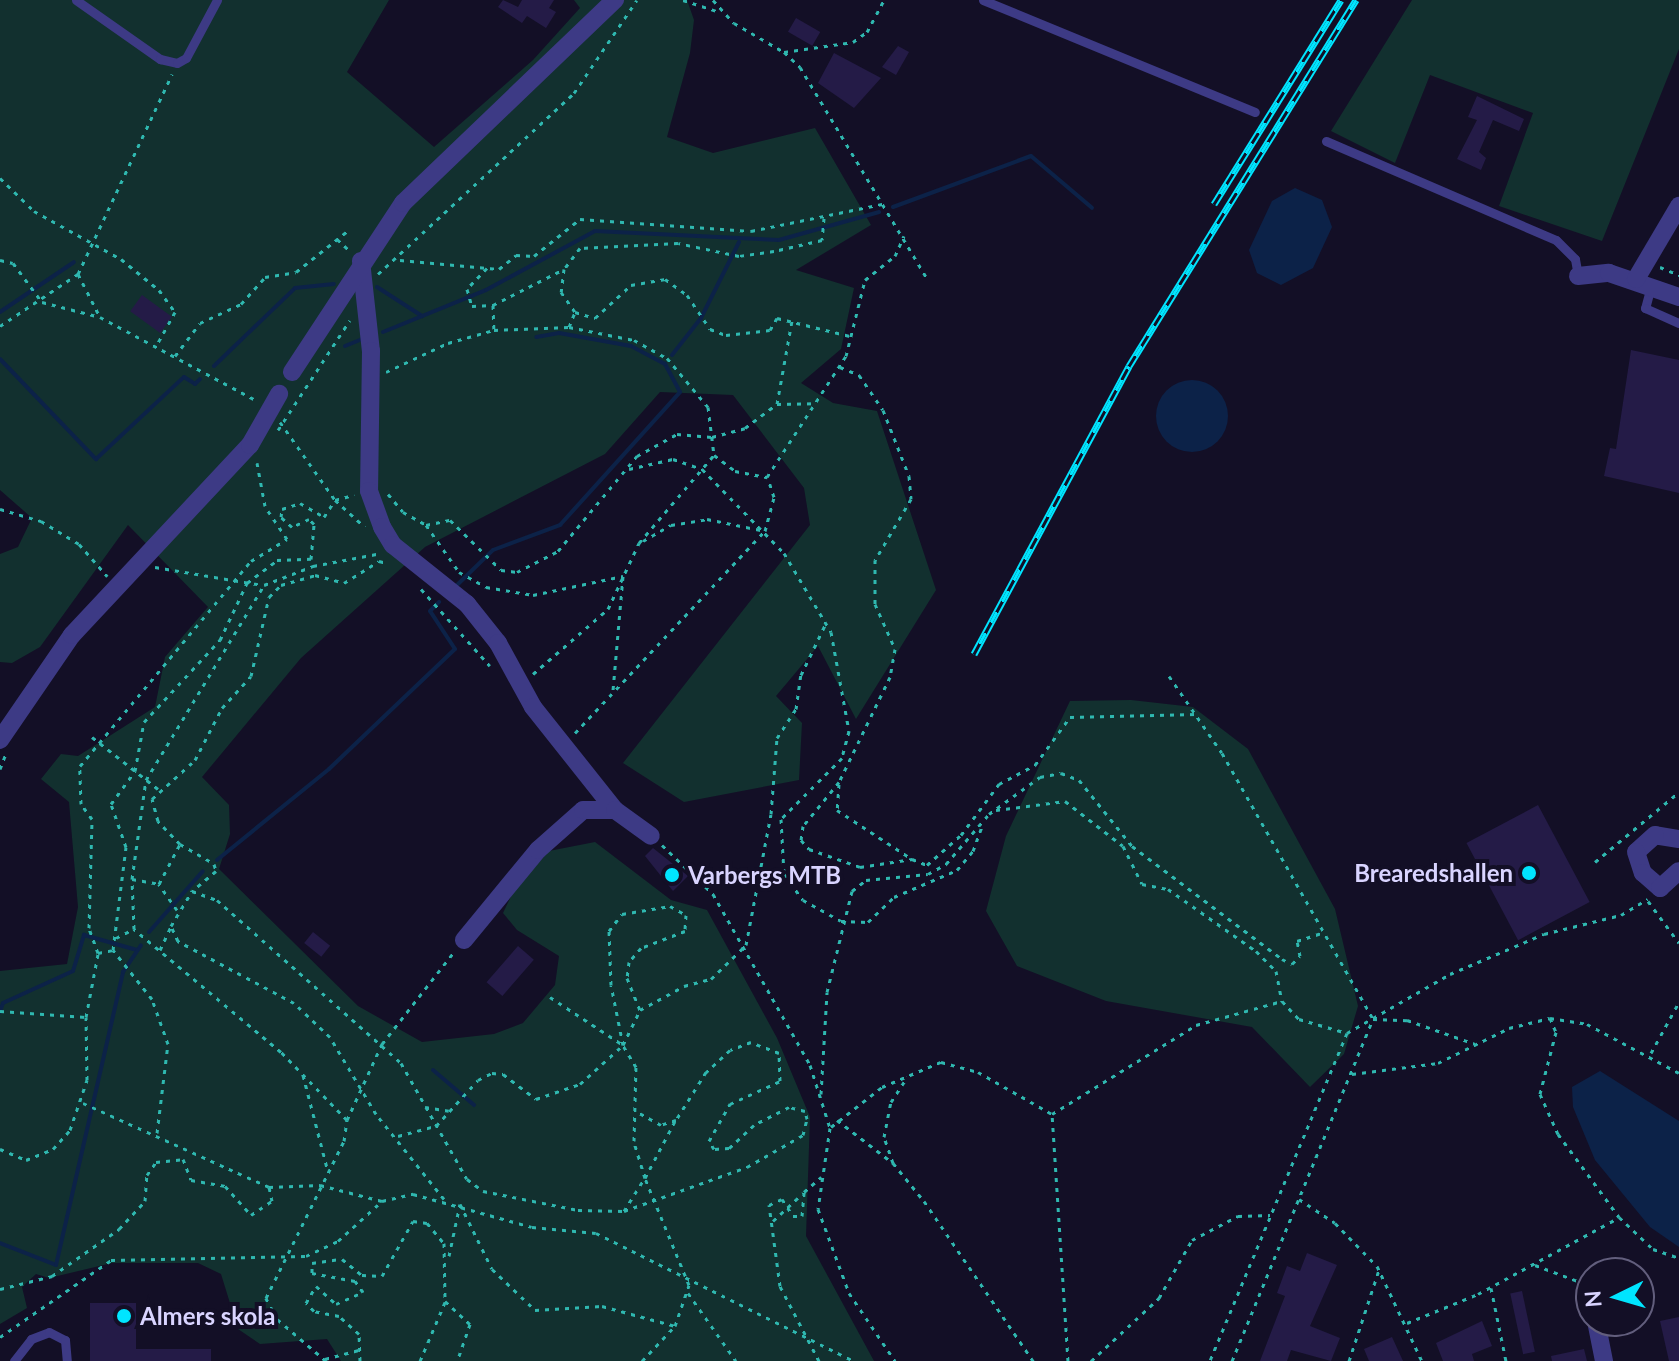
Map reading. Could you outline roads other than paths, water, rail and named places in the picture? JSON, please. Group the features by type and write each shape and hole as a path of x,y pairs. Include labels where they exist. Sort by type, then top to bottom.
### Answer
{"street":[{"path":"292,372 361,261 456,146 615,0"},
{"path":"1644,282 1679,206"},
{"path":"361,261 368,281 369,491 391,554 467,604 521,686 615,810 651,836"},
{"path":"1578,276 1609,273 1644,282 1679,297"},
{"path":"0,740 49,664 250,445 275,401"},
{"path":"464,940 566,821 583,810 615,810"},
{"path":"1679,839 1655,835 1636,852 1654,894 1679,871"},
{"path":"1599,1337 1604,1361"}],"lane":[{"path":"76,0 160,59 177,63 186,58 217,0"},
{"path":"983,0 1255,112"},
{"path":"1326,141 1556,240 1570,250 1578,276"},
{"path":"1644,282 1645,308 1679,323"},
{"path":"14,1361 31,1339 49,1332 65,1340 67,1361"}],"water":[{"path":"1295,188 1322,200 1332,227 1313,268 1281,285 1257,273 1249,250 1272,201"},
{"path":"1192,380 1218,390 1228,416 1218,442 1192,452 1166,442 1156,416 1166,390"},
{"path":"1600,1071 1679,1121 1679,1247 1650,1227 1595,1160 1573,1107 1572,1087"}],"waterway":[{"path":"893,207 1031,156 1092,208"},
{"path":"383,332 486,290 595,231 779,240 879,212"},
{"path":"672,355 701,318 739,242"},
{"path":"0,312 74,262"},
{"path":"214,366 295,288 334,284"},
{"path":"377,287 422,316"},
{"path":"457,585 493,550 560,525 680,392 665,364 631,346 559,333 536,337"},
{"path":"345,346 362,339"},
{"path":"0,359 96,459 184,377 195,384 200,379"},
{"path":"217,860 329,769 455,649 430,611 439,602"},
{"path":"149,932 203,871"},
{"path":"0,1012 3,1003 73,971 84,935 137,950"},
{"path":"0,1243 56,1265 123,972 141,945"},
{"path":"433,1070 474,1105"}],"railway":[{"path":"1214,204 1341,0"},
{"path":"974,654 1129,366 1356,0"}],"place":[{"name":"Brearedshallen","path":"1529,873"},
{"name":"Varbergs MTB","path":"672,875"},
{"name":"Almers skola","path":"124,1316"}]}
